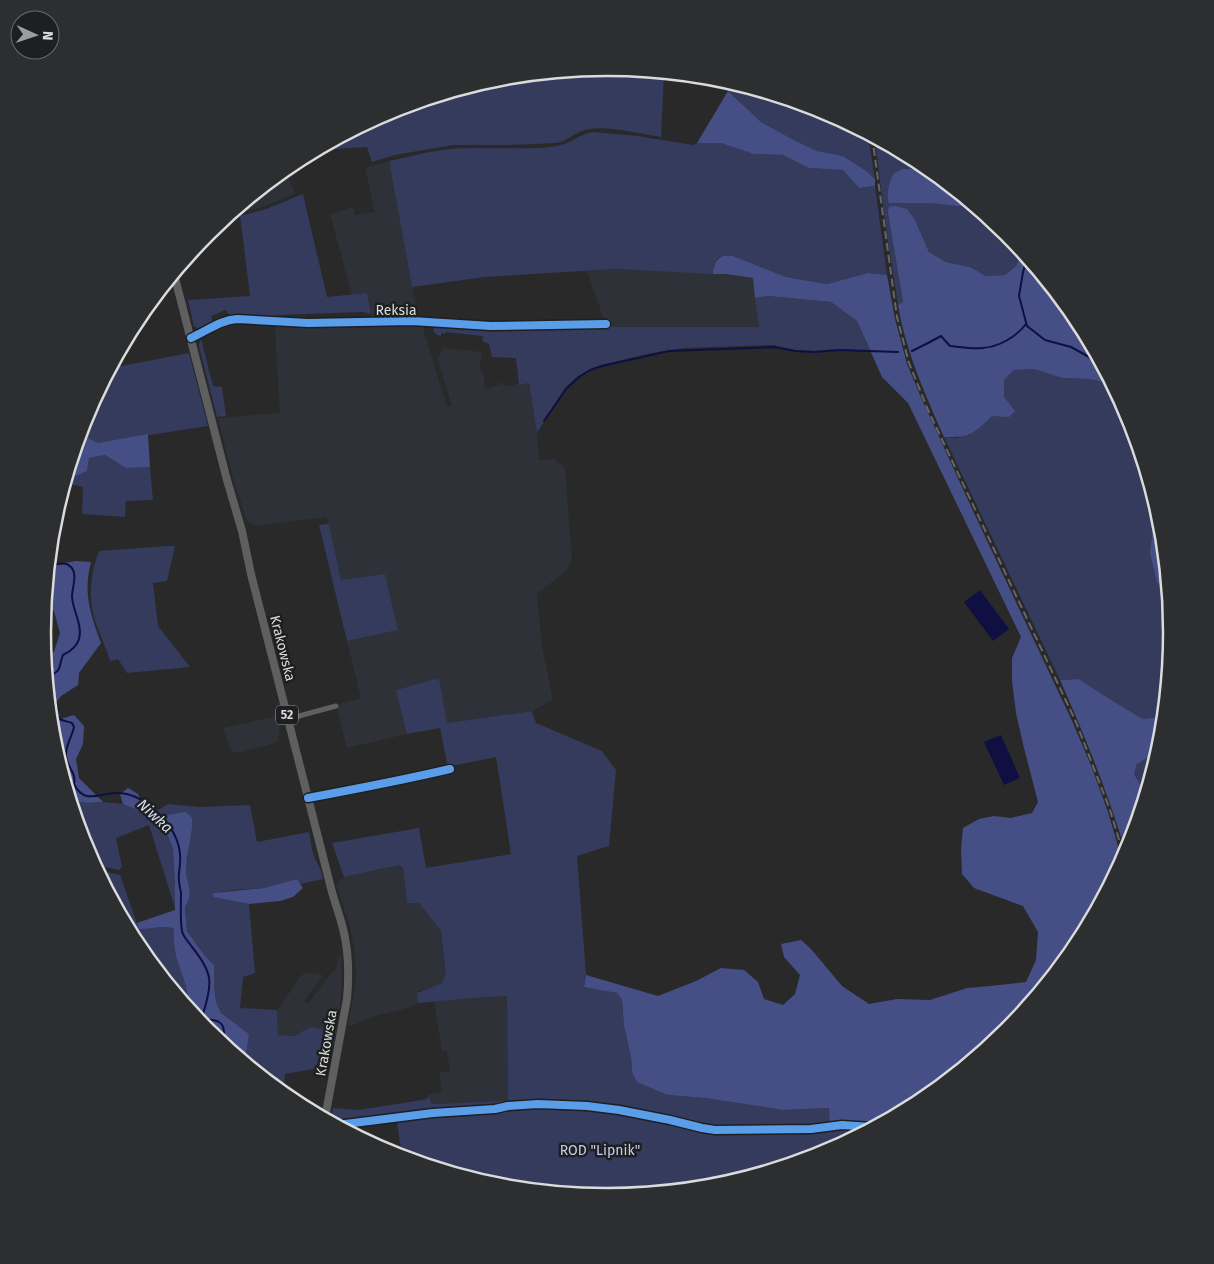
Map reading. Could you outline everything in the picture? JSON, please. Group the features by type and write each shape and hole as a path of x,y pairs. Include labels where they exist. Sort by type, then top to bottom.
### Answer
{"main road":[{"name":"Krakowska","path":"176,282 225,473 242,531 251,574 344,934 348,961 347,999 326,1111"}],"street":[{"name":"Reksia","path":"190,338 229,319 237,318 308,323 412,321 491,326 606,324"},
{"path":"288,719 336,706"},
{"path":"308,798 450,770"},
{"path":"347,1123 538,1104 610,1109 715,1130 811,1129 842,1125 860,1126"}],"shaded area":[{"path":"728,91 761,122 817,151 843,156 875,179 875,186 859,188 843,170 809,168 783,155 754,154 721,143 697,143"},
{"path":"389,161 419,319 372,319 367,293 352,295 330,214 353,207 355,215 375,212 365,168"},
{"path":"903,169 914,169 964,207 930,203 889,203 889,184 894,173"},
{"path":"288,177 295,194 244,211"},
{"path":"895,206 907,209 915,220 929,252 946,262 970,267 986,276 1005,275 1016,266 1019,260 1069,323 1103,382 1062,378 1034,369 1014,370 1004,380 1004,397 1015,411 1009,417 992,416 981,427 971,433 960,437 944,437 917,372 901,322 898,305 903,302 888,212 889,207"},
{"path":"723,256 733,256 786,277 827,284 868,273 887,275 895,319 907,364 973,511 1073,723 1092,768 1119,848 1088,910 1069,941 1025,998 1000,1025 945,1073 916,1094 864,1124 830,1123 829,1108 783,1110 705,1098 668,1095 637,1082 632,1072 631,1057 624,1026 622,1000 617,993 584,987 586,975 658,996 696,981 721,968 744,970 758,982 764,999 783,1005 795,994 800,975 784,957 781,944 801,940 842,986 869,1004 897,999 930,1000 967,988 1026,982 1036,960 1038,932 1023,906 974,888 962,874 961,849 963,828 979,819 994,816 1011,818 1032,813 1038,802 1016,713 1012,681 1012,658 1021,637 908,403 882,377 857,321 831,302 768,296 755,298 753,278 713,274 713,268 718,259"},
{"path":"616,269 726,274 753,278 759,327 606,327 605,317 603,317 587,271"},
{"path":"279,324 308,326 422,325 447,407 452,406 438,360 440,352 443,352 443,348 482,352 480,367 485,389 499,385 499,383 503,383 504,386 529,383 539,460 554,459 565,468 572,561 567,570 537,594 542,647 553,700 532,711 446,723 439,678 396,690 407,734 347,748 336,705 361,698 347,641 398,630 385,575 341,581 326,517 255,526 248,521 233,478 218,418 280,413 275,328"},
{"path":"148,434 150,467 126,468 105,455 89,458 87,471 76,476 74,475 87,438 98,443"},
{"path":"1153,529 1161,586 1157,582 1150,553"},
{"path":"76,561 91,562 88,583 89,603 101,643 79,673 78,685 61,696 56,703 52,653 54,652 60,633 54,611 52,610 55,565"},
{"path":"980,590 1009,629 993,641 964,602"},
{"path":"1079,679 1143,719 1156,718 1148,758 1137,764 1134,774 1141,786 1122,840 1096,765 1060,680"},
{"path":"57,713 60,719 74,715 84,726 83,744 76,759 79,778 103,802 78,801 70,776"},
{"path":"277,716 280,727 278,741 238,753 231,750 223,728"},
{"path":"1001,735 1020,778 1004,785 984,742"},
{"path":"128,788 138,794 142,803 158,815 186,812 192,818 186,874 190,890 189,899 185,907 187,931 214,965 216,1002 221,1013 249,1034 246,1054 214,1025 188,997 176,957 174,929 166,927 139,929 137,923 175,910 173,849 168,836 161,827 147,814 123,804 120,794"},
{"path":"399,865 403,869 407,903 419,903 441,931 447,974 442,983 417,992 418,1003 411,1007 375,1016 351,1026 348,1025 356,982 355,954 350,926 336,885 344,877"},
{"path":"297,879 303,888 293,897 280,901 249,904 213,897 213,893 264,888"},
{"path":"341,954 342,988 338,1019 334,1019 330,1025 322,1029 310,1027 294,1036 278,1035 277,1010 302,975 307,972 323,975 304,1001 308,1004 333,971 336,970"},
{"path":"507,996 508,1102 431,1103 430,1094 442,1093 439,1073 450,1071 447,1051 442,1051 434,1001"}],"green space":[{"path":"607,76 664,79 661,137 616,129 598,128 582,131 557,143 453,145 395,155 372,162 367,147 334,149 361,134 428,106 463,95 499,87 571,77"},
{"path":"726,89 786,106 820,119 869,143 875,179 843,156 817,151 761,122"},
{"path":"593,132 637,136 693,145 697,143 721,143 754,154 783,155 809,168 843,170 859,188 875,186 887,275 868,273 827,284 786,277 733,256 723,256 717,259 713,266 713,274 616,269 485,277 412,287 389,161 450,149 557,146"},
{"path":"875,146 914,169 903,169 893,203 930,203 964,207 1000,239 1019,260 1016,266 1005,275 986,276 970,267 946,262 929,252 915,220 890,222 903,302 898,305"},
{"path":"303,194 327,297 367,293 371,314 363,312 277,315 277,318 230,316 226,310 211,316 213,323 203,328 194,326 188,300 250,296 240,216 266,209"},
{"path":"768,296 831,302 857,321 870,351 840,349 795,350 773,345 684,348 652,353 601,365 578,376 565,388 537,433 529,383 519,385 516,358 492,357 489,344 482,341 483,336 445,332 445,334 441,333 441,336 433,330 437,325 483,329 759,327 755,298"},
{"path":"201,339 213,386 222,387 226,416 217,417 199,346"},
{"path":"189,353 208,426 98,443 88,438 94,419 119,366"},
{"path":"1034,369 1062,378 1103,382 1120,419 1144,488 1153,530 1157,582 1161,586 1162,668 1156,718 1143,719 1079,679 1060,680 944,437 958,438 1004,397 1004,380 1014,370"},
{"path":"105,455 126,468 150,467 153,500 126,501 125,517 82,514 83,487 71,484 74,475 76,476 87,471 89,458"},
{"path":"329,524 341,580 385,574 398,630 347,641 319,525"},
{"path":"175,546 167,581 153,583 158,626 190,667 127,673 118,659 110,661 94,617 91,592 92,575 96,559 99,551"},
{"name":"ROD \"Lipnik\"","path":"439,678 447,723 532,711 536,723 602,751 616,770 609,846 577,856 586,975 584,986 617,993 622,1000 624,1026 631,1057 632,1072 668,1095 705,1098 783,1110 830,1108 830,1123 864,1124 820,1145 751,1169 680,1183 607,1188 571,1187 499,1177 463,1169 401,1148 397,1122 434,1117 430,1108 411,1110 411,1114 345,1122 332,1114 333,1108 365,1109 422,1100 428,1098 429,1094 433,1104 508,1101 507,996 418,1003 417,993 442,983 446,974 441,931 419,903 407,903 403,868 399,865 344,877 332,843 419,828 426,868 511,854 496,757 448,768 440,728 407,734 396,690"},
{"path":"1148,758 1141,786 1134,774 1137,764"},
{"path":"78,801 123,804 147,814 161,827 168,836 173,849 176,911 149,825 116,838 122,867 119,870 104,867"},
{"path":"142,803 158,810 168,804 199,807 250,805 257,842 309,832 313,854 323,879 300,884 297,879 264,888 213,893 214,897 249,904 255,973 243,977 240,1008 277,1010 278,1035 294,1036 310,1027 322,1029 330,1025 336,1030 329,1066 285,1074 284,1084 246,1054 249,1034 221,1013 216,1002 214,965 187,931 185,907 189,899 190,890 186,874 189,844 177,813 158,814"},
{"path":"106,872 120,875 139,929 166,927 174,929 176,957 188,997 145,941"}],"waterway":[{"path":"1025,266 1019,296 1027,326 1045,340 1071,347 1090,357"},
{"path":"912,351 941,336 950,346 974,348 995,346 1017,333 1026,324"},
{"path":"544,421 566,389 590,370 669,351 774,347 814,352 839,350 898,352"},
{"name":"Niwka","path":"53,674 59,669 63,655 75,647 80,634 72,597 73,570 66,564 55,565"},
{"name":"Niwka","path":"56,705 57,712"},
{"name":"Niwka","path":"58,717 61,720 72,723 74,727 67,747 66,758"},
{"name":"Niwka","path":"66,758 74,776 74,784 83,794 88,796 111,793 127,794 142,800 160,815 174,834 180,855 179,879 182,931 204,964 209,978 208,994 203,1013"},
{"name":"Niwka","path":"209,1020 219,1022 223,1026 224,1034"}],"railway":[{"path":"873,145 897,317 909,363 928,410 1076,722 1110,810 1120,844"}],"cycle path":[{"path":"191,338 219,324 237,319 308,323 412,321 491,326 606,324"},
{"path":"308,798 450,769"},
{"path":"349,1124 433,1113 538,1104 587,1106 619,1110 715,1130 811,1129 842,1125 860,1126"}]}
